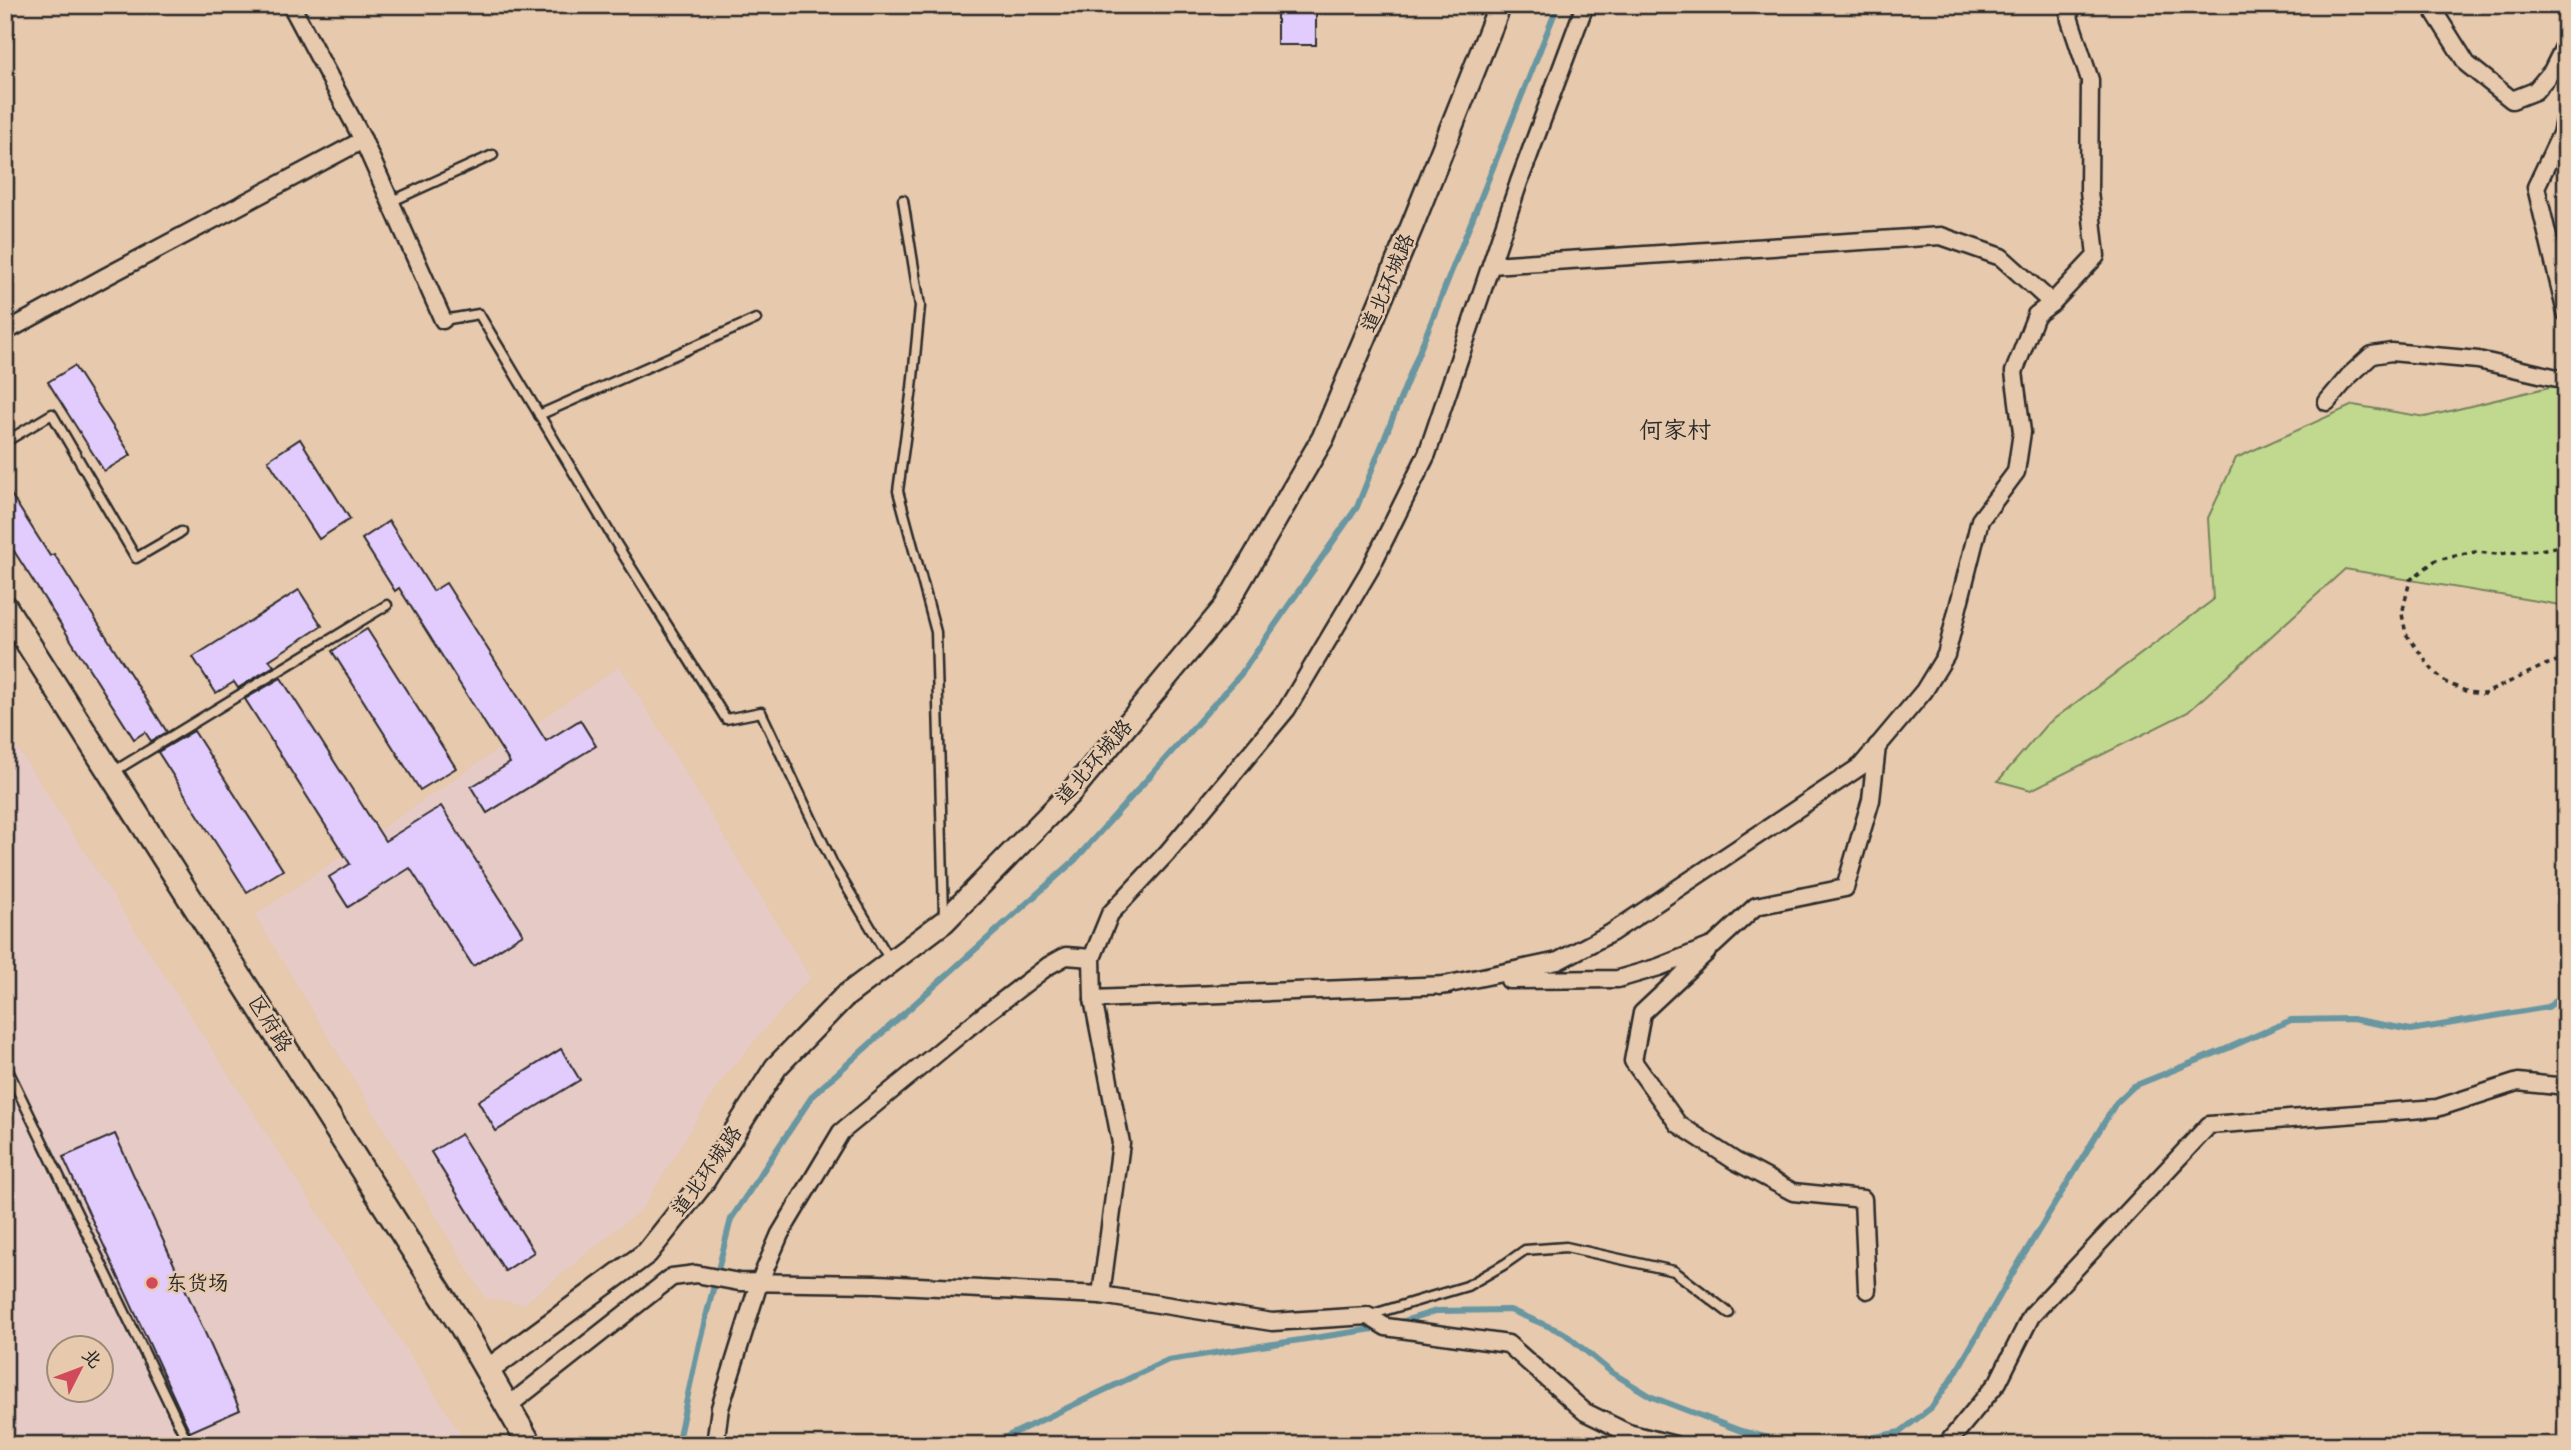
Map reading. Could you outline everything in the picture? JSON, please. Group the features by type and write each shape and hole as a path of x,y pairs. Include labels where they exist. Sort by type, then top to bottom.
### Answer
{"main road":[{"name":"区府路","path":"5,607 488,1370 530,1445"}],"street":[{"path":"291,5 363,140 443,320"},
{"name":"道北环城路","path":"488,1370 647,1253 701,1185 776,1067 845,997 944,921 1072,791 1225,607 1323,438 1412,226 1500,5"},
{"path":"1101,1295 1121,1143 1093,999 1092,958 1110,914 1167,853 1287,709 1369,571 1427,454 1519,182 1586,5"},
{"path":"1440,985 1558,961 1611,933 1861,766 1924,691 1946,655 1980,520 2015,472 2022,432 2014,372 2036,315 2052,303 2096,256 2089,191 2090,79 2070,20 2068,5"},
{"path":"2430,5 2467,64 2512,100 2535,91 2552,71 2566,43"},
{"path":"2566,111 2561,134 2536,187 2566,313"},
{"path":"5,332 363,140"},
{"path":"1491,265 1941,236 2001,257 2052,303"},
{"path":"2327,402 2372,355 2391,352 2478,360 2566,380"},
{"path":"1867,1290 1863,1199 1793,1192 1735,1161 1678,1124 1633,1061 1642,1013 1756,906 1845,888 1871,800 1877,747"},
{"path":"1093,999 1440,985 1529,978 1618,979 1714,946"},
{"path":"715,1445 720,1408 759,1283 780,1234 841,1132 1048,966 1066,956 1092,958"},
{"path":"1946,1445 1998,1382 2031,1317 2209,1125 2437,1108 2518,1083 2566,1087"},
{"path":"508,1406 672,1277 695,1273 739,1282 877,1284 1101,1295 1272,1322 1368,1316 1385,1327 1508,1344 1585,1412 1628,1433 1675,1445"}],"lane":[{"path":"390,202 493,155"},
{"path":"903,200 920,306 898,491 936,632 944,921"},
{"path":"443,320 479,314 617,545 726,719 761,712 833,864 891,962"},
{"path":"539,415 755,319"},
{"path":"5,442 52,414 136,558 181,532"},
{"path":"111,774 387,605"},
{"path":"5,1063 189,1445"},
{"path":"1368,1316 1467,1286 1525,1250 1566,1247 1674,1271 1729,1313"}],"path":[{"path":"2566,545 2497,554 2475,552 2437,560 2410,580 2402,614 2406,634 2434,672 2447,683 2468,692 2484,694 2566,658"}],"shaded area":[{"path":"620,666 810,977 722,1079 642,1209 524,1304 485,1298 255,915"},
{"path":"5,729 468,1445 5,1445"}],"green space":[{"path":"2566,383 2566,606 2345,569 2188,712 2031,790 1998,781 2046,725 2213,600 2208,518 2236,458 2353,405 2425,417"}],"building":[{"path":"1277,5 1316,5 1316,45 1277,45"},
{"path":"74,366 131,455 104,471 48,382"},
{"path":"300,439 350,519 319,539 268,460"},
{"path":"5,485 50,556 54,554 167,732 151,741 145,732 134,739 5,537"},
{"path":"389,521 433,591 446,583 546,741 580,720 596,746 487,813 471,787 510,763 399,588 395,591 362,539"},
{"path":"299,590 322,626 269,660 274,666 238,688 234,682 216,693 193,657"},
{"path":"367,629 456,768 420,790 332,651"},
{"path":"281,678 385,841 441,806 523,934 473,966 410,868 348,907 329,877 350,864 245,699"},
{"path":"194,731 283,870 247,892 158,752"},
{"path":"561,1049 580,1080 496,1131 478,1101"},
{"name":"东货场","path":"115,1134 240,1410 190,1432 63,1157"},
{"path":"461,1134 534,1252 505,1271 431,1152"}],"waterway":[{"path":"677,1445 731,1219 813,1095 1075,860 1241,674 1357,507 1558,5"},
{"path":"1836,1445 1900,1432 1931,1408 1955,1374 2116,1103 2134,1086 2291,1020 2352,1019 2411,1030 2548,1007 2566,994"},
{"path":"1397,1323 1436,1311 1510,1310 1564,1333 1611,1372 1652,1397 1741,1431 1798,1445"},
{"path":"989,1445 1168,1360 1380,1328"}],"place":[{"name":"东货场","path":"152,1283"}],"district":[{"name":"何家村","path":"1675,431"}]}
